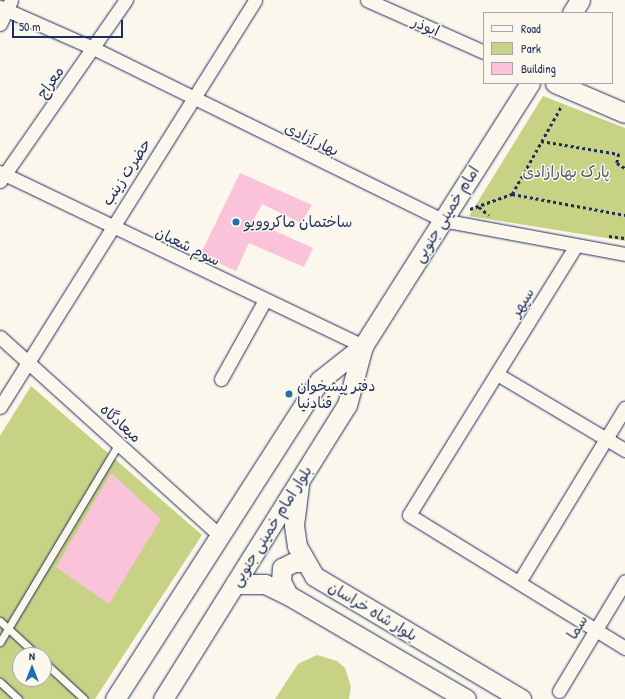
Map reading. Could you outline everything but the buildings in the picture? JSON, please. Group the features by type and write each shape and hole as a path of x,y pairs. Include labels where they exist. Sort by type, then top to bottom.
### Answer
{"main road":[{"path":"573,12 580,0"},
{"name":"امام خمینی جنوبی","path":"363,346 529,84"},
{"path":"557,84 625,113"},
{"path":"115,699 320,380 363,346"},
{"name":"بلوار امام خمینی جنوبی","path":"163,699 347,405 354,389 363,346"},
{"name":"بلوار شاه خراسان","path":"300,479 294,525 304,562 314,576 520,699"},
{"path":"288,596 281,581 282,568 294,562 304,562"},
{"name":"بلوار شاه خراسان","path":"235,584 265,584 466,699"}],"street":[{"name":"معراج","path":"2,176 126,0"},
{"name":"حضرت زینب","path":"0,407 110,226 255,0"},
{"name":"ابوذر","path":"367,0 483,52"},
{"name":"بهار آزادی","path":"6,5 442,220 575,247 625,254"},
{"path":"0,24 6,5"},
{"name":"سوم شعبان","path":"2,176 363,346"},
{"name":"سپهر","path":"519,582 409,515 575,247"},
{"path":"221,379 265,300"},
{"name":"میعادگاه","path":"0,336 219,535"},
{"path":"497,374 625,450"},
{"path":"625,408 608,439 519,582 625,648"},
{"name":"سما","path":"559,690 595,628 625,581"}],"lane":[{"path":"0,642 119,443"},
{"path":"0,621 28,647"},
{"path":"52,669 84,699"},
{"path":"0,682 18,699"}],"path":[{"path":"512,194 561,105 567,104"},
{"path":"541,141 619,154 617,163 625,168"},
{"path":"478,206 512,194 625,215"}],"green space":[{"name":"پارک بهارازادی","path":"543,96 625,128 625,241 469,216"},
{"path":"31,386 202,535 95,699 0,699 0,436"},
{"path":"317,655 337,661 345,668 351,687 349,699 275,699 298,664"}],"place":[{"name":"ساختمان ماکروویو","path":"236,222"},
{"name":"دفتر پیشخوان قنادنیا","path":"289,394"}]}
